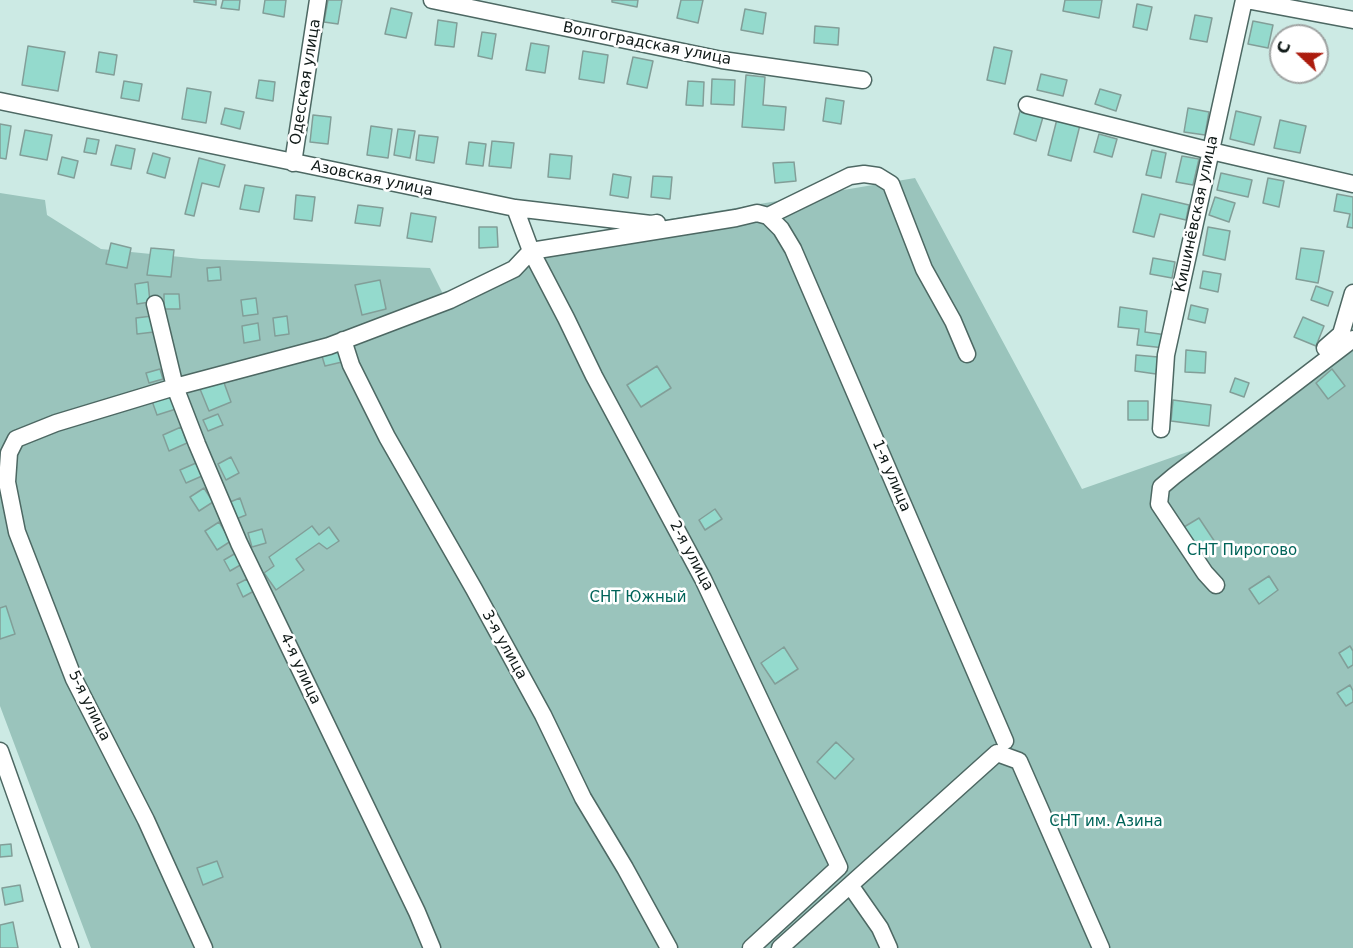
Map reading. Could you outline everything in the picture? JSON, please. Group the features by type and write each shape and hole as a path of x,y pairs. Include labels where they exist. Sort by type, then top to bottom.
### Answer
{"street":[{"name":"Одесская улица","path":"293,163 318,0"},
{"name":"Волгоградская улица","path":"432,0 722,60 863,80"},
{"path":"1245,0 1353,20"},
{"name":"Кишинёвская улица","path":"1161,429 1166,355 1245,0"},
{"name":"Азовская улица","path":"0,101 515,208 651,224 746,207"},
{"path":"1027,105 1353,184"},
{"path":"175,387 329,346 450,300 514,269 531,251 757,213 768,216 850,176 864,174 879,176 891,184 924,269 953,321 967,354"},
{"name":"2-я улица","path":"515,208 531,251 594,376 703,579 839,867 751,948"},
{"name":"1-я улица","path":"768,216 781,229 793,249 1005,741"},
{"path":"1281,386 1341,334 1353,293"},
{"name":"4-я улица","path":"155,304 175,387 238,543 417,912 432,948"},
{"path":"1216,585 1205,573 1159,504 1161,487 1353,339"},
{"name":"3-я улица","path":"344,340 351,365 387,437 543,715 583,798 669,948"},
{"name":"5-я улица","path":"175,387 56,423 16,439 9,453 8,482 17,532 74,679 146,820 204,948"},
{"path":"0,751 70,948"},
{"path":"780,948 997,753 1019,761 1101,948"},
{"path":"850,885 880,928 889,948"}],"green space":[{"name":"СНТ Южный","path":"915,178 1082,489 1213,443 1353,330 1353,948 91,948 0,706 0,193 45,200 47,215 101,249 201,259 430,268 444,296 500,275 556,238"}],"building":[{"path":"194,0 216,0 216,5 194,2"},
{"path":"223,0 240,0 239,10 221,8"},
{"path":"265,0 286,0 284,17 263,13"},
{"path":"328,0 342,0 338,24 324,22"},
{"path":"612,0 638,0 637,7 612,2"},
{"path":"681,0 703,0 698,23 677,18"},
{"path":"1065,0 1102,0 1099,18 1063,11"},
{"path":"1137,4 1152,7 1147,30 1133,27"},
{"path":"391,8 412,13 406,38 385,34"},
{"path":"745,9 766,13 763,34 741,30"},
{"path":"1195,15 1212,18 1207,42 1190,39"},
{"path":"438,20 457,23 454,47 435,45"},
{"path":"1253,21 1269,24 1268,48 1248,44"},
{"path":"815,26 839,28 838,45 814,43"},
{"path":"482,32 496,34 492,59 478,56"},
{"path":"531,43 549,46 545,73 526,70"},
{"path":"28,46 65,52 58,91 22,85"},
{"path":"994,47 1012,51 1005,84 987,80"},
{"path":"583,51 608,55 604,83 579,79"},
{"path":"99,52 117,55 114,75 96,72"},
{"path":"633,57 653,61 647,88 627,84"},
{"path":"1041,74 1067,80 1063,96 1037,90"},
{"path":"746,75 765,77 763,105 786,107 784,130 742,127"},
{"path":"712,79 735,80 734,105 711,104"},
{"path":"259,80 275,82 273,101 256,98"},
{"path":"124,81 142,84 139,101 121,98"},
{"path":"688,81 704,82 703,106 686,105"},
{"path":"187,88 211,92 206,123 182,119"},
{"path":"1100,89 1121,95 1116,111 1095,104"},
{"path":"826,98 844,101 841,124 823,121"},
{"path":"225,108 244,112 240,129 221,124"},
{"path":"1188,108 1209,112 1205,135 1184,132"},
{"path":"1020,111 1043,117 1036,141 1014,134"},
{"path":"1236,111 1261,117 1254,145 1230,139"},
{"path":"313,115 331,117 328,144 310,142"},
{"path":"1057,119 1080,125 1071,161 1048,155"},
{"path":"1280,120 1306,126 1300,153 1274,148"},
{"path":"0,124 11,126 6,159 0,158"},
{"path":"371,126 392,129 388,158 367,155"},
{"path":"398,129 415,131 410,158 394,155"},
{"path":"25,130 52,135 47,160 20,155"},
{"path":"1099,134 1117,139 1112,157 1094,152"},
{"path":"419,135 438,137 434,163 416,160"},
{"path":"87,138 99,140 96,154 84,152"},
{"path":"492,141 514,143 511,168 489,166"},
{"path":"469,142 486,144 483,166 466,164"},
{"path":"116,145 135,149 131,169 111,165"},
{"path":"1152,150 1166,153 1161,178 1146,175"},
{"path":"153,153 170,158 165,178 147,173"},
{"path":"550,154 572,156 570,179 548,177"},
{"path":"1182,156 1199,159 1193,185 1176,182"},
{"path":"62,157 78,161 74,178 58,174"},
{"path":"199,158 225,165 219,187 202,183 194,216 185,214"},
{"path":"794,162 796,181 775,183 773,163"},
{"path":"1221,173 1252,180 1248,197 1217,190"},
{"path":"613,174 631,177 628,198 610,195"},
{"path":"653,176 672,177 670,199 651,197"},
{"path":"1268,178 1284,181 1279,207 1263,203"},
{"path":"245,185 264,188 259,212 240,209"},
{"path":"1142,194 1189,205 1186,220 1160,214 1154,237 1133,232"},
{"path":"1337,194 1353,197 1353,228 1347,227 1350,214 1334,211"},
{"path":"296,195 315,197 312,221 294,219"},
{"path":"1215,197 1235,203 1229,222 1209,215"},
{"path":"358,205 383,208 380,226 355,223"},
{"path":"411,213 436,217 432,242 407,238"},
{"path":"479,227 497,227 498,247 479,248"},
{"path":"1208,227 1230,231 1225,260 1203,255"},
{"path":"111,243 131,248 127,268 106,264"},
{"path":"151,248 174,250 171,277 147,275"},
{"path":"1301,248 1324,251 1318,283 1296,279"},
{"path":"1153,258 1175,262 1172,278 1150,274"},
{"path":"220,267 221,280 208,281 207,268"},
{"path":"1203,271 1221,274 1218,292 1200,288"},
{"path":"380,280 386,309 362,315 355,285"},
{"path":"148,282 150,302 137,304 135,284"},
{"path":"1316,286 1333,292 1328,306 1311,300"},
{"path":"164,294 179,294 180,309 164,309"},
{"path":"256,298 258,314 243,316 241,300"},
{"path":"1191,305 1208,309 1205,323 1188,319"},
{"path":"1120,307 1147,311 1145,332 1167,335 1165,348 1137,345 1139,329 1118,327"},
{"path":"152,316 154,332 137,334 136,318"},
{"path":"287,316 289,334 275,336 273,318"},
{"path":"1303,317 1324,326 1316,346 1294,337"},
{"path":"258,323 260,340 244,343 242,326"},
{"path":"338,348 342,362 325,366 321,353"},
{"path":"1186,350 1206,352 1205,373 1185,372"},
{"path":"1136,355 1158,357 1156,374 1135,371"},
{"path":"657,366 671,388 641,407 627,385"},
{"path":"160,369 163,379 149,383 146,373"},
{"path":"1332,369 1345,386 1328,399 1316,383"},
{"path":"1235,378 1249,383 1244,397 1230,392"},
{"path":"223,380 231,402 209,411 200,389"},
{"path":"171,395 176,409 157,415 152,401"},
{"path":"1173,400 1211,405 1209,426 1171,421"},
{"path":"1128,401 1148,401 1148,420 1128,420"},
{"path":"218,414 223,425 208,431 203,420"},
{"path":"181,427 187,443 169,451 163,435"},
{"path":"231,457 239,473 226,480 218,464"},
{"path":"196,463 202,476 186,483 180,470"},
{"path":"204,488 213,502 199,511 190,497"},
{"path":"240,498 246,515 236,519 230,502"},
{"path":"715,509 722,519 705,530 699,520"},
{"path":"1199,518 1215,542 1200,551 1184,527"},
{"path":"219,522 231,541 217,550 205,531"},
{"path":"312,526 319,535 329,527 339,541 327,549 319,543 296,559 304,570 276,590 264,573 274,566 269,557"},
{"path":"262,529 266,543 252,547 248,533"},
{"path":"236,553 242,564 230,571 224,560"},
{"path":"1269,576 1278,590 1259,604 1249,589"},
{"path":"247,579 254,591 243,597 237,584"},
{"path":"6,606 15,634 0,639 0,608"},
{"path":"1350,646 1353,651 1353,665 1348,668 1339,653"},
{"path":"784,647 798,669 775,684 761,663"},
{"path":"1350,685 1353,691 1353,702 1346,706 1337,693"},
{"path":"836,742 854,759 835,779 817,762"},
{"path":"11,844 12,856 0,857 0,845"},
{"path":"217,861 223,877 203,885 197,868"},
{"path":"20,885 23,901 5,905 2,888"},
{"path":"13,922 18,948 0,948 0,925"}],"park label":[{"name":"СНТ Пирогово","path":"1242,551"},
{"name":"СНТ им. Азина","path":"1106,822"}]}
